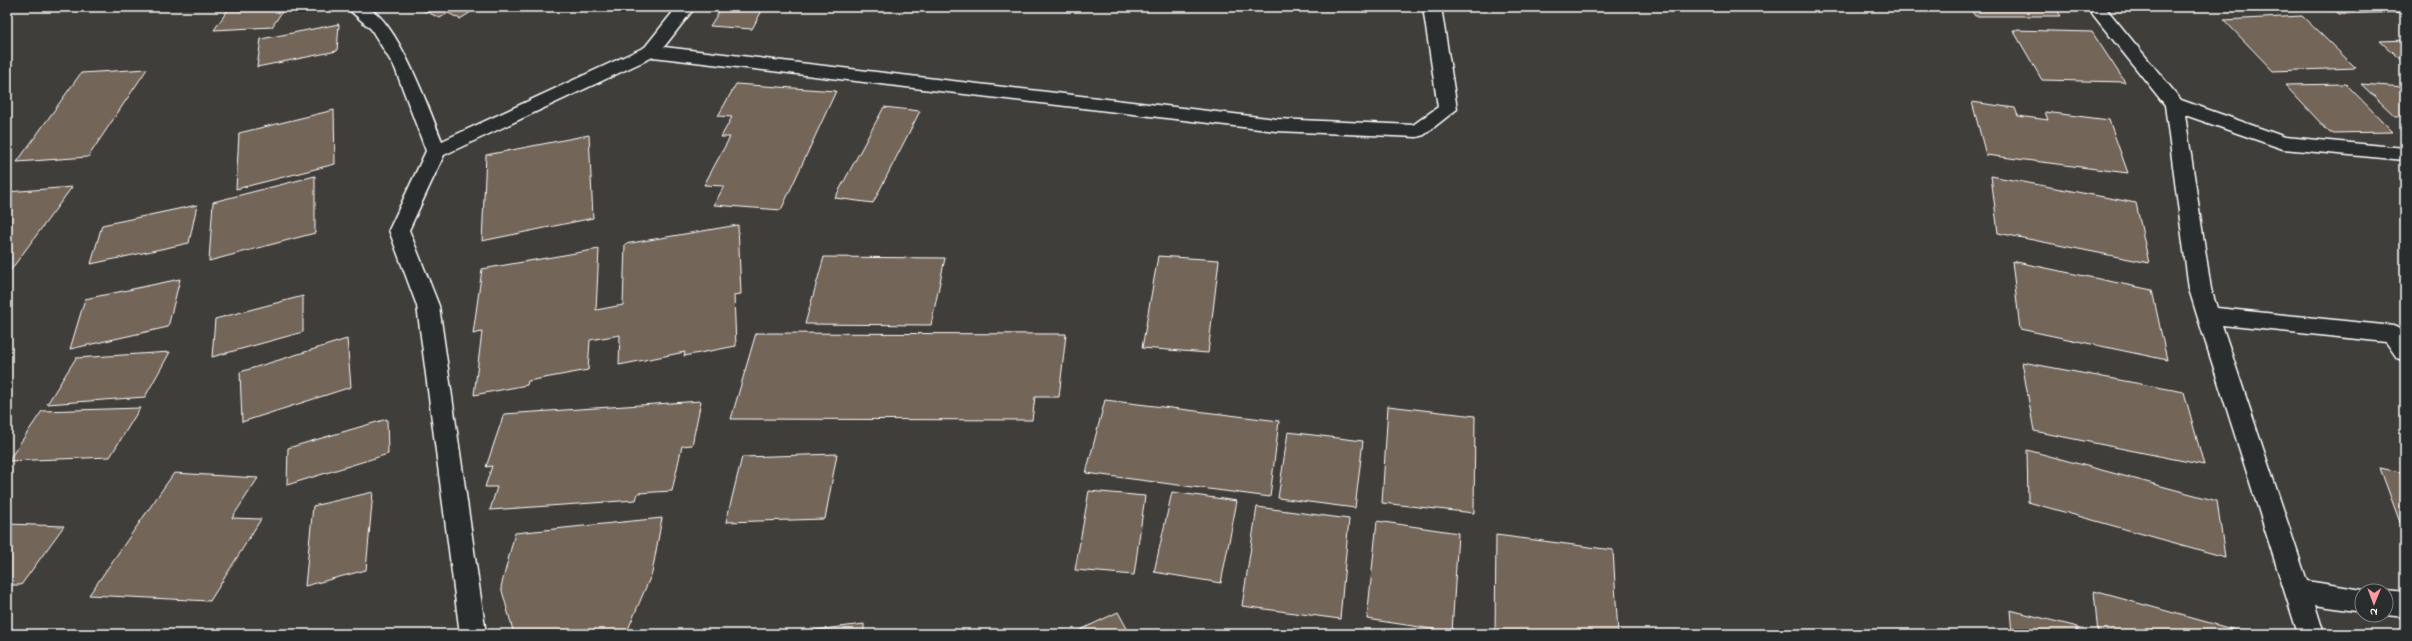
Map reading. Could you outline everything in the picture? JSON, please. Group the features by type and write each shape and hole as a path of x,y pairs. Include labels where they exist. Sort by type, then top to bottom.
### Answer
{"street":[{"path":"355,7 378,26 404,68 436,151"},
{"path":"472,634 428,306 398,230 436,151 651,51 686,7"},
{"path":"651,51 1276,125 1417,131 1448,109 1432,7"},
{"path":"2096,7 2174,104 2200,289 2311,634"},
{"path":"2174,104 2283,143 2405,154"},
{"path":"2208,315 2393,334 2405,352"},
{"path":"2297,591 2354,599"},
{"path":"2394,604 2405,605"}],"building":[{"path":"230,7 285,7 272,27 214,30"},
{"path":"416,7 479,7 460,19 448,13 440,18"},
{"path":"722,7 764,7 752,29 710,26"},
{"path":"1969,7 2055,7 2061,16 1975,16"},
{"path":"2331,7 2396,7 2402,12 2339,14"},
{"path":"2302,16 2356,68 2273,71 2224,20"},
{"path":"339,24 337,51 257,67 261,39"},
{"path":"2013,30 2092,32 2125,82 2042,80"},
{"path":"2405,40 2405,64 2380,41"},
{"path":"147,69 88,157 17,162 81,73"},
{"path":"736,84 836,91 781,210 714,205 724,186 704,185 730,137 721,137 732,117 718,116"},
{"path":"2346,84 2393,132 2330,133 2285,85"},
{"path":"2361,84 2405,87 2405,116 2395,116"},
{"path":"1972,102 2015,108 2018,116 2048,120 2045,112 2109,120 2128,173 1986,155"},
{"path":"884,107 920,111 873,203 835,198"},
{"path":"334,110 335,164 236,189 239,133"},
{"path":"589,135 593,218 482,241 486,155"},
{"path":"315,176 315,233 209,261 213,202"},
{"path":"1991,176 2136,203 2149,263 1998,233"},
{"path":"72,187 7,275 7,192"},
{"path":"197,205 189,243 91,264 102,225"},
{"path":"738,225 741,294 734,295 736,346 684,356 685,352 619,365 620,335 590,340 588,370 528,381 527,385 474,395 482,332 473,334 482,269 599,249 596,310 623,305 625,244"},
{"path":"1158,256 1219,260 1208,353 1142,348"},
{"path":"824,257 945,258 931,325 805,324"},
{"path":"2012,261 2152,290 2167,360 2020,329"},
{"path":"180,279 168,327 70,349 85,299"},
{"path":"303,296 303,332 212,357 215,319"},
{"path":"756,333 1066,334 1059,397 1035,397 1032,420 731,419"},
{"path":"347,339 351,387 242,422 240,372"},
{"path":"170,352 145,397 47,404 76,358"},
{"path":"2022,362 2184,392 2204,465 2034,431"},
{"path":"1105,400 1279,421 1270,497 1086,473"},
{"path":"701,401 692,445 682,446 672,491 638,493 636,500 490,510 497,487 485,487 492,466 486,467 504,414"},
{"path":"1388,406 1475,416 1474,513 1382,503"},
{"path":"140,408 110,457 8,461 42,411"},
{"path":"387,419 388,454 287,485 288,448"},
{"path":"1288,432 1363,441 1355,508 1278,498"},
{"path":"2027,450 2217,501 2225,557 2028,502"},
{"path":"837,454 825,519 726,522 742,457"},
{"path":"2380,468 2405,473 2405,536"},
{"path":"174,473 258,478 232,518 261,519 210,601 89,595"},
{"path":"1089,491 1145,496 1134,575 1075,570"},
{"path":"373,492 366,570 305,586 313,506"},
{"path":"1172,492 1237,501 1221,583 1154,572"},
{"path":"1257,507 1349,519 1340,619 1242,606"},
{"path":"662,518 652,573 626,634 514,634 501,587 515,533"},
{"path":"1377,521 1458,533 1452,632 1367,619"},
{"path":"7,524 64,526 21,585 7,585"},
{"path":"1496,535 1613,550 1618,634 1495,634"},
{"path":"2094,591 2250,634 2098,634"},
{"path":"2010,610 2078,627 2079,634 2012,634"},
{"path":"1118,612 1130,634 1072,634"},
{"path":"864,624 864,634 783,634"}]}
